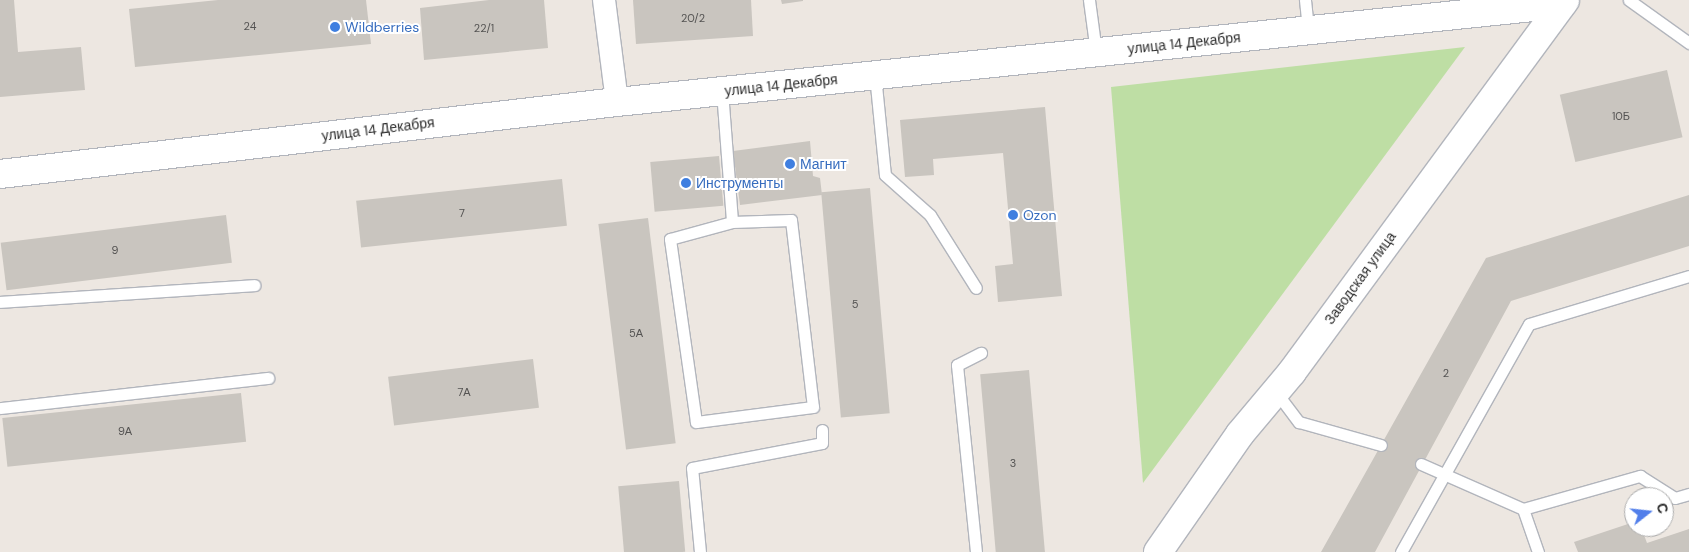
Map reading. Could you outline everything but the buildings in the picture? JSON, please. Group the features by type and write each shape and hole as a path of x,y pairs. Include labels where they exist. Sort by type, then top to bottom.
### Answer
{"main road":[{"name":"улица 14 Декабря","path":"0,174 617,102 1564,2"},
{"name":"Заводская улица","path":"1158,552 1275,390 1564,2"}],"street":[{"path":"604,0 617,102"}],"lane":[{"path":"1089,0 1096,52"},
{"path":"1305,0 1308,30"},
{"path":"1629,0 1689,43"},
{"path":"875,75 886,175 930,215 976,288"},
{"path":"722,91 732,222"},
{"path":"791,220 813,407 696,422 670,239 732,222 791,220"},
{"path":"1401,552 1442,475 1529,324 1689,276"},
{"path":"0,302 254,285"},
{"path":"976,552 957,365 981,353"},
{"path":"0,408 268,378"},
{"path":"1275,390 1299,422 1381,446"},
{"path":"700,552 692,468 822,443 822,430"},
{"path":"1421,464 1442,475 1523,509 1640,476 1675,498 1689,494"},
{"path":"1523,509 1538,552"}],"green space":[{"path":"1465,47 1143,483 1111,87"}],"place":[{"name":"Wildberries","path":"335,27"},
{"name":"Магнит","path":"790,164"},
{"name":"Инструменты","path":"686,183"},
{"name":"Ozon","path":"1013,215"}]}
